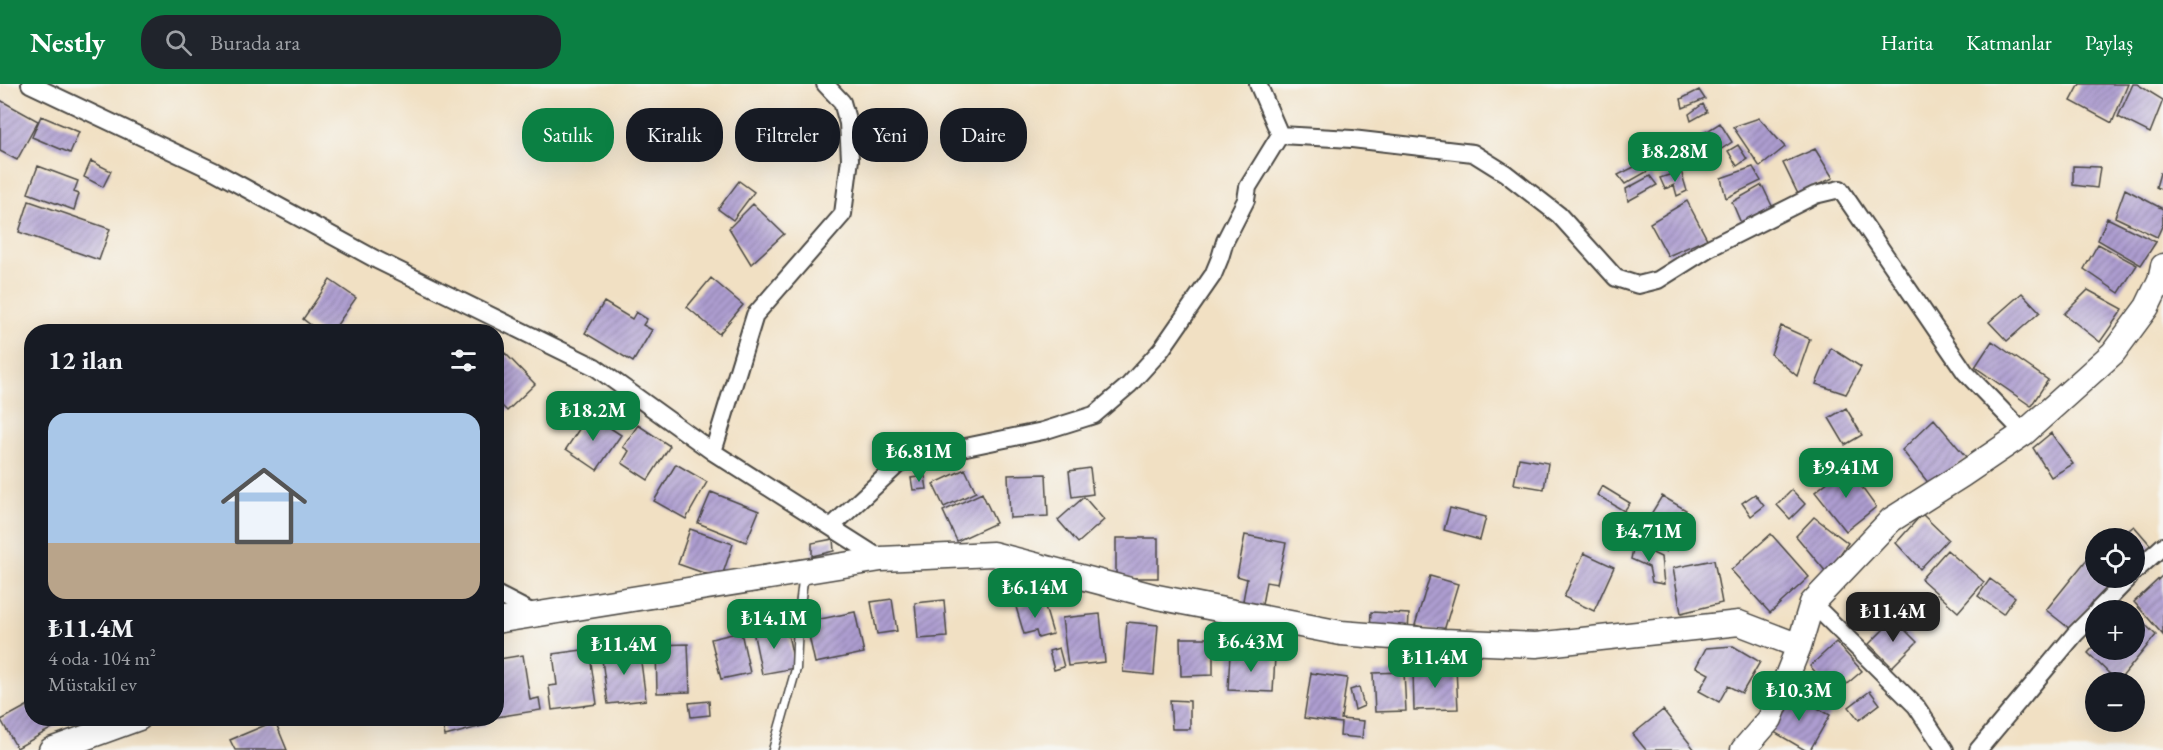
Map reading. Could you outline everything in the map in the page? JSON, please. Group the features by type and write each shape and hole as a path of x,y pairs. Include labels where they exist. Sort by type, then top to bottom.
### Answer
{"street":[{"path":"30,84 214,171 377,260 595,367 713,452 881,560"},
{"path":"713,452 755,315 843,214 850,159 848,123 842,102 825,84"},
{"path":"1258,84 1280,135"},
{"path":"831,527 903,460 1042,430 1094,415 1129,385 1161,350 1213,275 1225,242 1246,200 1248,188 1280,135"},
{"path":"1280,135 1352,139 1473,153 1505,173 1559,215 1616,278 1638,285 1658,280 1709,248 1815,195 1840,189 1965,372 2024,433"},
{"path":"1743,750 1770,719 1799,646 1812,603 1891,520 1962,476 2024,433 2113,353 2147,307 2162,276"},
{"path":"2145,562 2163,546"},
{"path":"504,619 881,560 993,554 1158,597 1341,633 1536,645 1739,623 1799,646"},
{"path":"2108,600 2120,588"},
{"path":"504,598 533,614"},
{"path":"1812,603 1916,706 1945,750"},
{"path":"1978,750 2085,624"},
{"path":"51,750 117,726"}],"lane":[{"path":"773,750 796,669 798,622 804,572"}],"building":[{"path":"2080,84 2128,84 2112,123 2071,101"},
{"path":"2133,84 2137,84 2163,100 2150,133 2118,117"},
{"path":"1699,90 1705,99 1683,108 1681,99"},
{"path":"0,100 38,121 17,160 0,151"},
{"path":"1703,104 1707,112 1691,121 1689,114"},
{"path":"41,116 79,132 70,153 32,137"},
{"path":"1759,118 1785,147 1760,167 1733,127"},
{"path":"1720,123 1732,142 1711,156 1701,135"},
{"path":"1738,145 1747,159 1737,166 1728,151"},
{"path":"1815,149 1833,178 1798,194 1783,163"},
{"path":"91,161 111,171 103,187 84,177"},
{"path":"1644,162 1648,171 1625,184 1618,175"},
{"path":"38,166 78,181 74,192 79,194 74,210 28,193"},
{"path":"2073,166 2100,167 2097,188 2073,185"},
{"path":"1753,167 1761,181 1726,198 1721,178"},
{"path":"1681,171 1687,191 1677,196 1674,185 1665,189 1660,178"},
{"path":"2160,173 2163,174 2163,190 2156,187"},
{"path":"1650,176 1657,185 1628,201 1626,189"},
{"path":"739,181 754,192 733,220 718,209"},
{"path":"1762,185 1774,210 1741,223 1732,202"},
{"path":"2125,189 2163,209 2163,224 2157,237 2115,217"},
{"path":"29,201 110,229 99,260 19,232"},
{"path":"1687,201 1707,239 1668,256 1650,223"},
{"path":"753,204 784,234 751,264 729,228"},
{"path":"2107,218 2156,242 2141,265 2098,240"},
{"path":"2098,244 2137,265 2119,293 2084,269"},
{"path":"711,278 743,305 719,334 687,307"},
{"path":"330,280 356,298 338,324 310,324 303,319"},
{"path":"2088,290 2123,309 2100,342 2064,314"},
{"path":"2022,293 2040,312 2007,341 1989,322"},
{"path":"604,302 632,319 636,312 647,319 643,325 652,330 633,362 585,333"},
{"path":"1781,326 1810,339 1797,376 1771,354"},
{"path":"1992,341 2048,380 2031,406 1975,367"},
{"path":"1831,348 1861,367 1846,394 1816,384"},
{"path":"504,354 535,384 507,411 504,408"},
{"path":"1846,408 1862,435 1845,445 1829,418"},
{"path":"589,414 621,435 597,470 566,449"},
{"path":"1934,419 1967,458 1930,485 1902,450"},
{"path":"638,425 670,446 648,480 622,463 629,451 623,447"},
{"path":"2051,433 2073,464 2051,477 2033,448"},
{"path":"1519,458 1548,463 1544,489 1514,484"},
{"path":"676,464 707,482 686,519 654,501"},
{"path":"1847,467 1876,507 1846,531 1815,492"},
{"path":"1090,468 1093,494 1072,497 1069,471"},
{"path":"965,469 976,492 944,507 933,484"},
{"path":"1046,474 1048,516 1010,518 1008,475"},
{"path":"925,476 927,489 913,490 911,478"},
{"path":"1602,486 1630,503 1624,511 1597,495"},
{"path":"1792,490 1805,504 1790,519 1777,505"},
{"path":"711,492 759,511 746,542 698,523"},
{"path":"982,493 996,523 957,541 943,511"},
{"path":"1755,494 1764,506 1751,516 1742,503"},
{"path":"1662,496 1686,510 1675,528 1651,514"},
{"path":"1084,497 1104,520 1078,543 1058,520"},
{"path":"1450,508 1486,517 1480,540 1444,530"},
{"path":"1922,514 1948,539 1920,569 1896,543"},
{"path":"1649,516 1675,530 1666,552 1637,535"},
{"path":"1814,517 1848,543 1827,573 1796,536"},
{"path":"690,529 733,544 721,579 678,564"},
{"path":"1771,534 1809,577 1770,613 1731,570"},
{"path":"1245,535 1286,543 1277,584 1266,582 1261,610 1242,606 1247,579 1237,576"},
{"path":"1116,538 1158,538 1158,578 1116,578"},
{"path":"833,539 834,551 812,556 812,543"},
{"path":"2145,539 2153,548 2145,555"},
{"path":"1634,544 1661,557 1664,584 1652,582 1649,567 1631,559"},
{"path":"1947,550 1984,582 1958,612 1921,579"},
{"path":"1584,553 1614,567 1594,611 1564,597"},
{"path":"1714,560 1722,603 1681,613 1673,568"},
{"path":"2085,562 2085,588 2107,588 2096,600 2085,600 2085,612 2070,629 2046,610"},
{"path":"2163,575 2163,635 2145,615 2145,600 2136,600"},
{"path":"1430,576 1458,584 1443,634 1415,625"},
{"path":"1990,579 2015,597 2003,614 1978,596"},
{"path":"892,599 897,631 877,634 871,602"},
{"path":"944,600 947,637 918,639 915,603"},
{"path":"1043,600 1053,634 1038,638 1036,631 1024,634 1016,607"},
{"path":"855,612 864,653 815,663 806,622"},
{"path":"1371,612 1409,614 1408,634 1370,631"},
{"path":"1100,614 1105,662 1068,666 1062,618"},
{"path":"1894,619 1917,642 1892,667 1869,644"},
{"path":"1127,622 1158,625 1154,675 1123,672"},
{"path":"2145,624 2156,635 2145,649"},
{"path":"786,625 795,668 762,674 753,631"},
{"path":"741,632 750,673 721,679 711,639"},
{"path":"1180,638 1213,638 1213,675 1181,676"},
{"path":"1836,642 1862,671 1835,694 1810,666"},
{"path":"688,644 690,692 657,693 656,645"},
{"path":"1733,646 1760,662 1742,693 1728,686 1719,702 1699,691 1709,674 1696,667 1706,648"},
{"path":"639,647 646,700 608,704 601,652"},
{"path":"1059,648 1064,667 1054,670 1049,651"},
{"path":"589,649 597,704 552,710 549,686 557,685 553,654"},
{"path":"1230,654 1275,657 1273,692 1228,690"},
{"path":"523,655 530,700 539,698 541,710 504,716 504,658"},
{"path":"2095,660 2136,660 2126,672 2108,672"},
{"path":"1456,668 1458,709 1414,710 1413,669"},
{"path":"1404,672 1406,711 1375,712 1373,673"},
{"path":"1311,673 1347,678 1341,719 1364,721 1362,738 1340,736 1341,723 1304,718"},
{"path":"1359,687 1364,706 1355,710 1350,690"},
{"path":"1870,691 1880,704 1859,720 1849,707"},
{"path":"1790,692 1830,715 1810,750 1805,750 1769,729"},
{"path":"1170,700 1190,701 1190,729 1172,729"},
{"path":"709,701 710,715 691,717 689,703"},
{"path":"24,707 24,726 56,726 17,748 1,720"},
{"path":"1663,710 1695,750 1646,750 1633,734"},
{"path":"263,726 277,726 287,750 235,750 230,740"},
{"path":"443,726 482,726 445,736"}]}
